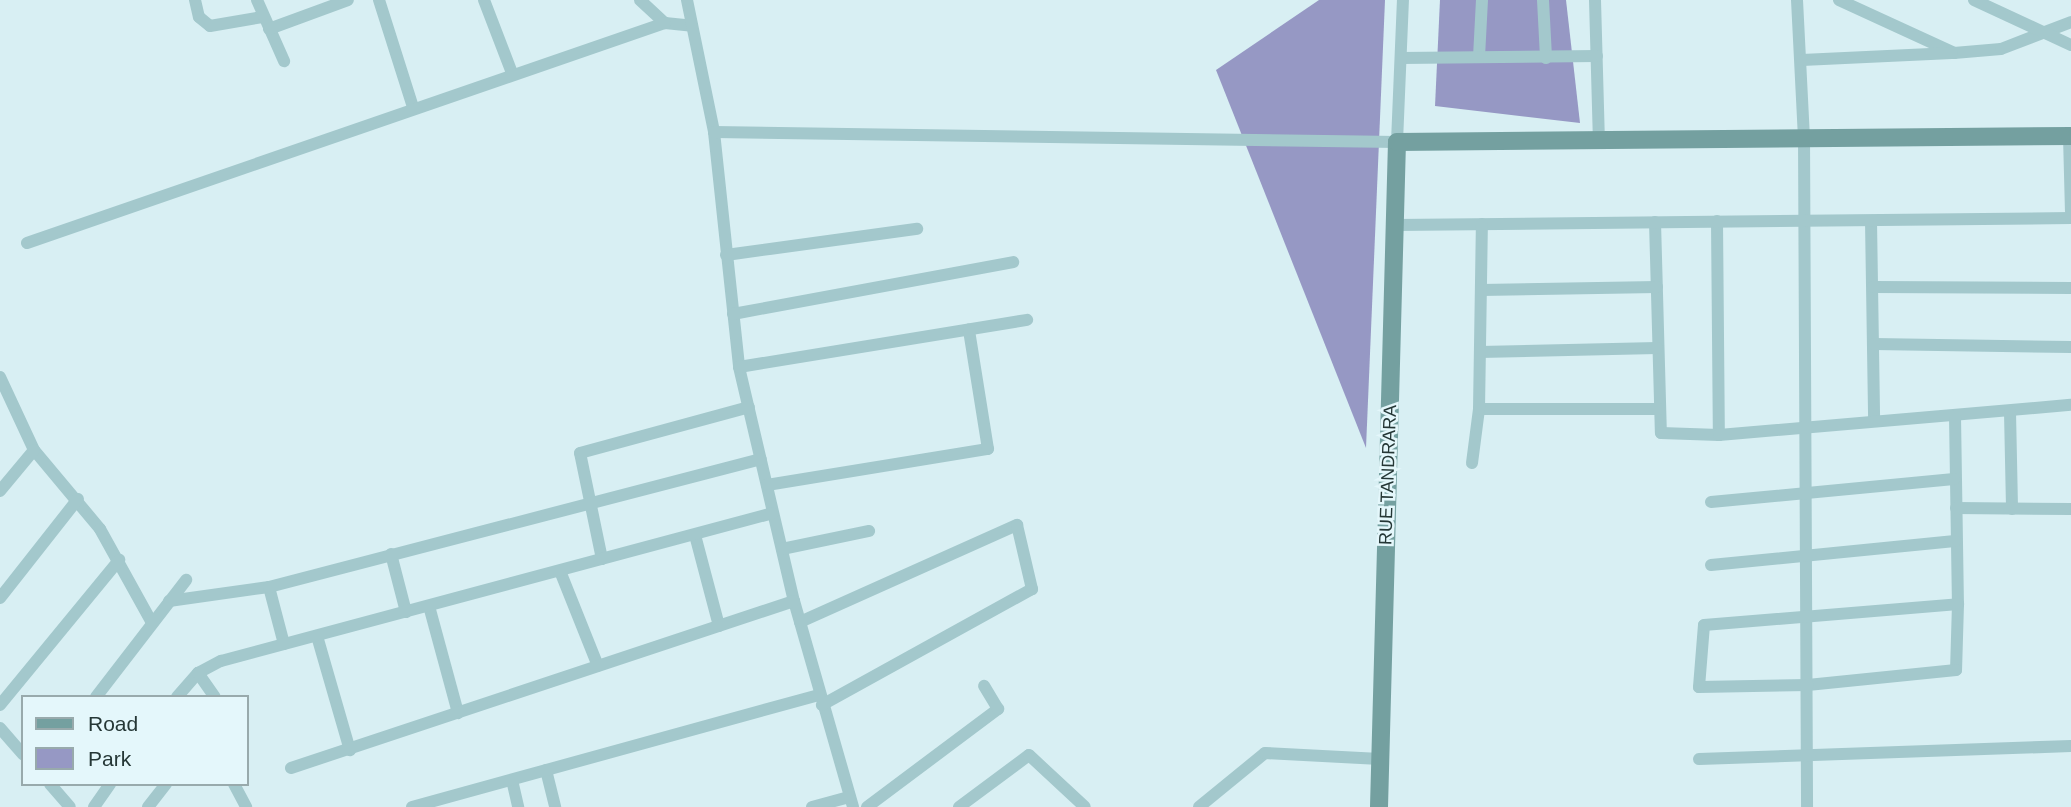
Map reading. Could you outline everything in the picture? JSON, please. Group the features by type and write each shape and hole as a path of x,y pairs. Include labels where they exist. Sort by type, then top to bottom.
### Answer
{"street":[{"path":"195,0 199,17 210,26 265,23 348,0"},
{"path":"257,0 284,61"},
{"path":"379,0 413,107"},
{"path":"484,0 512,73"},
{"path":"640,0 665,23"},
{"path":"687,0 714,132 739,367 794,601 852,802 812,807"},
{"path":"1397,142 1404,0"},
{"path":"1479,57 1482,0"},
{"path":"1544,0 1546,58"},
{"path":"1595,0 1598,139"},
{"path":"1797,0 1804,136 1801,219 1802,427 1808,685 1807,807"},
{"path":"1839,0 1954,53"},
{"path":"1974,0 2071,46"},
{"path":"1802,61 2001,49 2039,32 2071,22"},
{"path":"27,243 413,107 665,23 692,26"},
{"path":"1401,58 1597,56"},
{"path":"714,132 1397,142 1804,136 2070,136 2071,211"},
{"name":"RUE TANDRARA","path":"1379,807 1397,142"},
{"path":"1395,225 2071,218"},
{"path":"1871,220 1874,421"},
{"path":"1717,221 1719,435"},
{"path":"1655,222 1659,409 1665,435 1719,435 2071,405"},
{"path":"1472,464 1479,409 1482,224"},
{"path":"726,255 917,229"},
{"path":"733,314 1013,262"},
{"path":"1481,290 1657,287"},
{"path":"1873,287 2071,288"},
{"path":"739,367 1027,320"},
{"path":"767,485 988,449 969,330"},
{"path":"1874,344 2071,347"},
{"path":"1480,352 1657,348"},
{"path":"0,377 34,450 78,499 119,560 152,623"},
{"path":"601,559 579,458 585,449 749,407"},
{"path":"1479,409 1659,409"},
{"path":"2010,412 2012,509"},
{"path":"1955,416 1958,604 1956,670 1808,685 1703,688 1698,683 1701,626 1958,604"},
{"path":"0,491 34,450"},
{"path":"169,601 269,587 587,502 761,459"},
{"path":"1712,502 1954,480"},
{"path":"0,598 78,499"},
{"path":"1956,508 2071,509"},
{"path":"179,695 198,673 221,661 773,513"},
{"path":"412,807 821,700 1032,589 1017,525 800,622"},
{"path":"782,549 869,531"},
{"path":"695,535 719,625"},
{"path":"1711,565 1955,541"},
{"path":"391,554 406,612"},
{"path":"0,705 119,560"},
{"path":"560,570 598,666"},
{"path":"98,695 186,580"},
{"path":"269,587 284,644"},
{"path":"290,768 794,601"},
{"path":"429,606 458,713"},
{"path":"317,636 350,750"},
{"path":"198,673 214,695"},
{"path":"867,807 998,709 984,685"},
{"path":"0,728 21,752"},
{"path":"1699,759 2071,746"},
{"path":"1199,807 1265,753 1380,759"},
{"path":"959,807 1028,755 1085,807"},
{"path":"546,770 555,807"},
{"path":"512,779 518,807"},
{"path":"52,786 70,807"},
{"path":"94,807 109,786"},
{"path":"148,807 164,786"},
{"path":"235,786 242,805"}],"green space":[{"path":"1319,0 1385,0 1366,448 1216,70"},
{"path":"1440,0 1566,0 1580,123 1435,106"}]}
